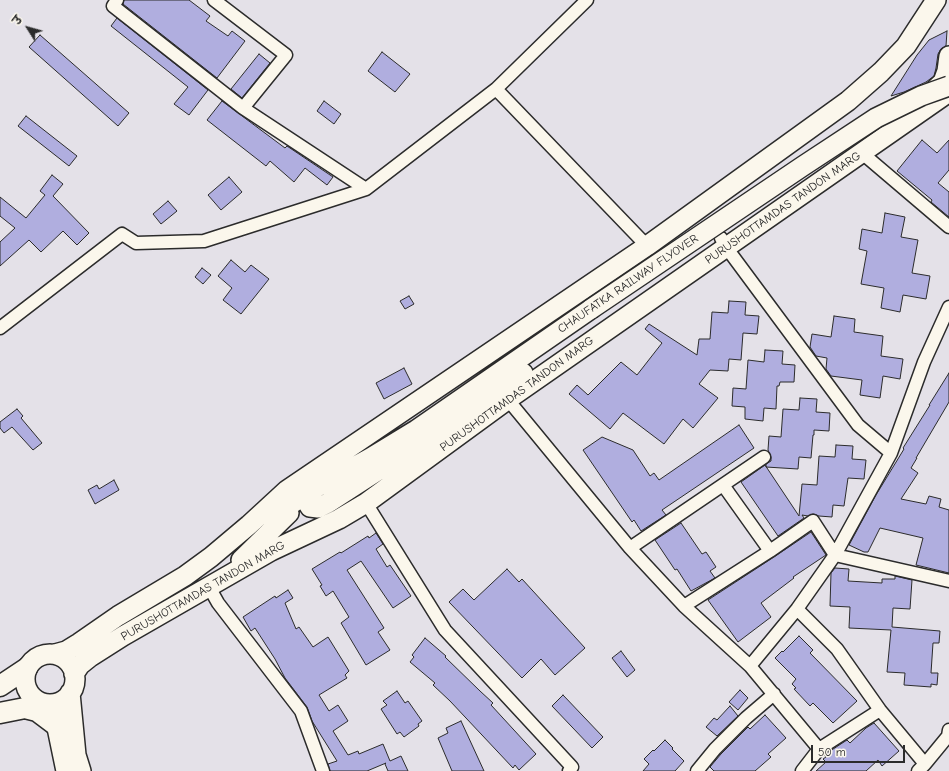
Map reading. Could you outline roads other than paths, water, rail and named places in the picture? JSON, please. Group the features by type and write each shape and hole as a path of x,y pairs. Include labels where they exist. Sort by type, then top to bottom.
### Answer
{"highway":[{"path":"0,686 27,668"},
{"path":"0,708 23,698 41,701"},
{"path":"0,713 25,708 65,722"}],"main road":[{"path":"65,722 55,718 41,701 28,692 25,684 25,676 27,668 32,661 46,654 55,654 66,651 118,616 186,576 249,525 287,490 647,246 848,101 881,72 906,46 936,0"},
{"path":"312,490 306,498 307,502 310,507 318,508 436,433 504,394 724,242 921,103 943,82 947,71 949,56"},
{"name":"CHAUFATKA RAILWAY FLYOVER","path":"290,508 312,490 370,458 416,430 591,308 876,118 921,96 949,86"},
{"name":"PURUSHOTTAMDAS TANDON MARG","path":"724,242 862,153 949,92"},
{"name":"PURUSHOTTAMDAS TANDON MARG","path":"74,674 80,665 98,651 271,551 338,519 366,503 504,394"},
{"path":"211,557 290,508"},
{"path":"290,508 295,518 311,523 338,519"},
{"path":"215,584 290,508"},
{"path":"65,722 77,707 78,692 98,651"},
{"path":"41,701 57,703 70,693 74,686 74,674 69,662 55,654"},
{"path":"66,771 73,759 65,722 70,693"}],"street":[{"path":"117,0 113,6 243,108 366,189"},
{"path":"214,0 286,55 243,108"},
{"path":"0,328 122,234 136,243 204,241 366,189 496,89 587,0"},
{"path":"496,89 647,246"},
{"path":"862,153 949,227"},
{"path":"724,242 858,425 891,453"},
{"path":"750,666 797,609 835,555 891,453 924,362 949,307"},
{"path":"504,394 630,548 684,606 750,666 819,749"},
{"path":"630,548 764,457"},
{"path":"723,485 770,551"},
{"path":"366,503 445,630 572,767 569,771"},
{"path":"684,606 770,551 813,521 835,555 949,581"},
{"path":"215,584 218,603 301,711 323,771"},
{"path":"797,609 837,649 922,768 948,736 949,730"},
{"path":"697,771 715,749 746,718 774,694"},
{"path":"802,771 819,749 880,710"}]}
